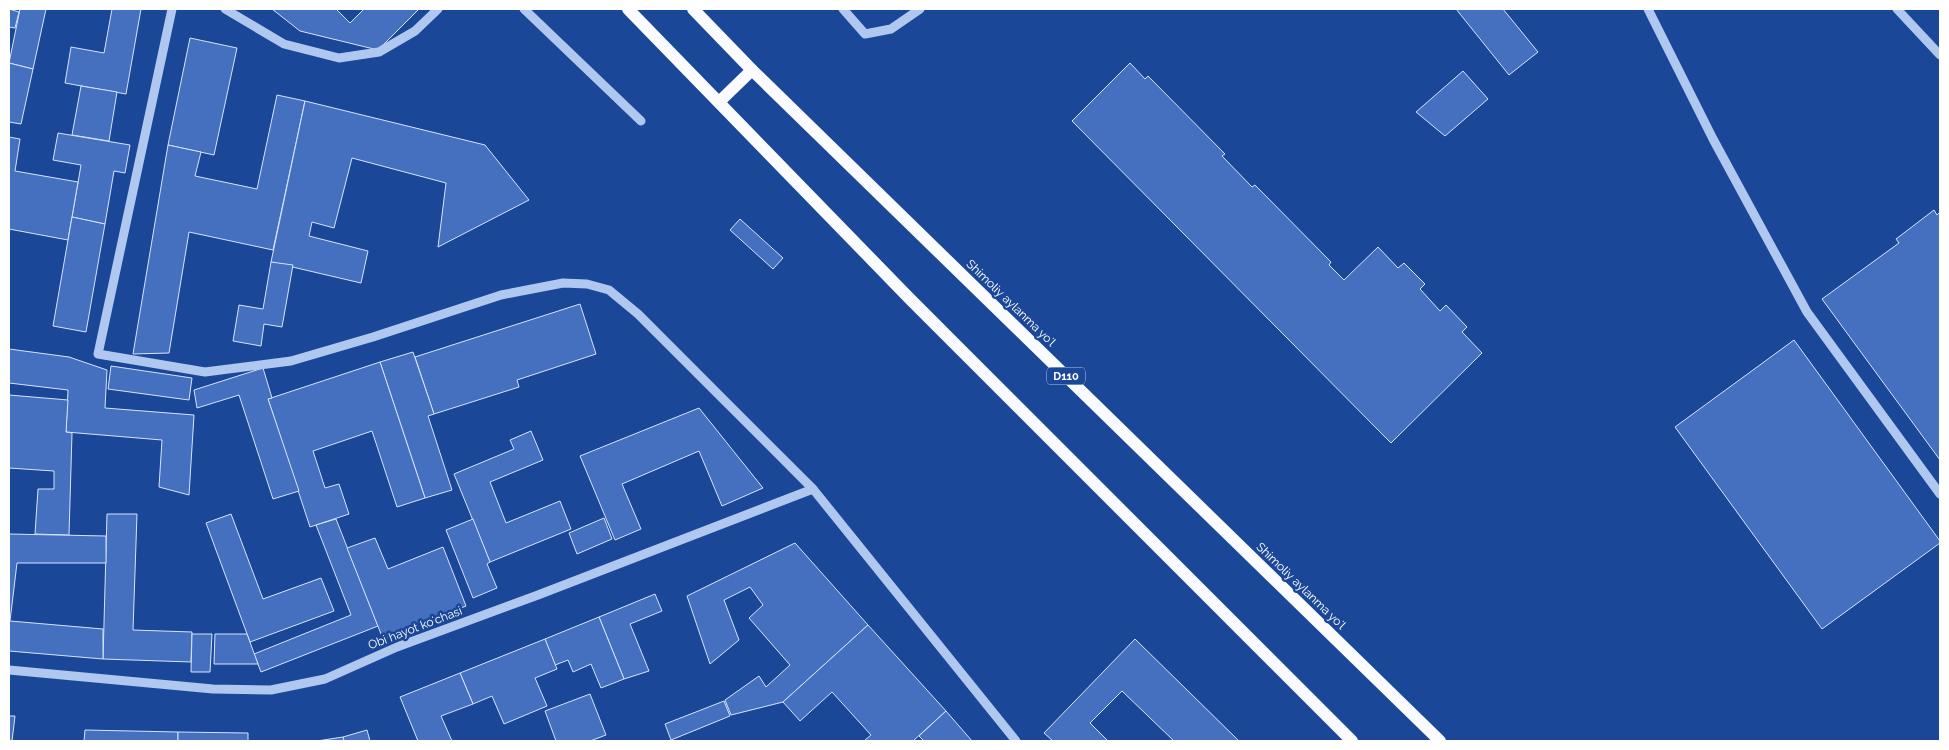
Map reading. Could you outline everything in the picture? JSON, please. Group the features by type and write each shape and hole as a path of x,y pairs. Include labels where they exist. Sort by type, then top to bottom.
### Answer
{"main road":[{"path":"628,9 909,298 1352,741"},
{"name":"Shimoliy aylanma yoʻl","path":"693,9 752,70 1440,741"},
{"path":"719,102 752,70"}],"street":[{"path":"172,9 98,354 204,372 291,361 373,337 501,295 564,283 587,284 610,290 638,314 813,489 1016,741"},
{"path":"225,9 284,44 339,58 379,52 415,31 438,9"},
{"path":"524,9 641,121"},
{"path":"843,9 865,34 891,29 920,9"},
{"path":"1648,9 1713,139 1807,312 1940,494"},
{"path":"1897,9 1940,54"},
{"name":"Obi hayot koʻchasi","path":"9,670 213,689 271,690 326,679 397,647 813,489"}],"building":[{"path":"9,9 19,12 15,28 9,27"},
{"path":"20,9 46,9 33,69 9,63"},
{"path":"112,9 141,9 126,94 65,83 71,47 104,53"},
{"path":"272,9 336,9 350,23 364,9 419,9 378,50 300,31"},
{"path":"1456,9 1503,9 1538,52 1509,75"},
{"path":"190,38 237,48 214,155 168,145"},
{"path":"9,63 33,69 21,124 9,122"},
{"path":"1130,63 1145,79 1148,76 1225,154 1222,156 1252,187 1255,185 1331,262 1329,265 1344,280 1378,247 1398,268 1404,263 1425,284 1420,289 1440,311 1446,305 1467,327 1462,332 1482,353 1391,443 1072,121"},
{"path":"1463,71 1488,99 1445,136 1416,112"},
{"path":"81,86 117,92 109,141 72,135"},
{"path":"277,95 305,101 273,250 189,232 169,353 133,354 168,145 201,152 195,176 257,189"},
{"path":"305,101 485,145 529,200 438,247 446,183 352,158 334,228 312,222 309,236 368,251 361,283 271,262"},
{"path":"58,133 130,145 125,173 114,171 105,224 72,217 81,165 53,160"},
{"path":"9,137 20,139 15,171 78,182 68,240 9,229"},
{"path":"1934,210 1937,215 1940,212 1940,460 1822,299 1899,243 1896,239"},
{"path":"72,217 105,224 86,332 53,326"},
{"path":"740,219 783,258 773,269 730,230"},
{"path":"271,262 293,265 282,327 264,324 261,346 233,341 239,305 263,309"},
{"path":"580,304 596,354 517,380 519,387 434,414 415,357"},
{"path":"1794,340 1940,541 1940,543 1822,629 1675,427"},
{"path":"9,349 69,357 107,370 105,408 194,415 189,495 159,487 162,440 66,432 68,390 9,383"},
{"path":"413,352 434,414 428,416 452,490 425,498 380,362"},
{"path":"380,362 425,498 397,507 372,431 313,451 325,488 339,484 349,514 310,527 268,399"},
{"path":"111,366 192,378 189,400 108,389"},
{"path":"263,368 272,398 268,399 299,491 273,499 239,395 197,408 194,390"},
{"path":"9,395 68,400 66,432 72,433 69,535 35,534 38,489 54,489 54,471 9,468"},
{"path":"699,408 763,488 722,506 699,451 622,484 641,529 615,540 580,456"},
{"path":"531,431 543,460 490,482 506,523 560,501 571,529 490,562 454,474 514,449 510,440"},
{"path":"107,514 137,514 133,630 192,632 191,662 103,659"},
{"path":"231,514 263,599 321,578 334,611 250,642 206,523"},
{"path":"604,518 612,539 577,554 569,533"},
{"path":"336,519 378,626 261,672 254,654 351,615 316,525"},
{"path":"473,519 490,562 487,564 497,588 473,598 446,530"},
{"path":"9,534 106,536 106,563 17,563 10,621 103,629 103,659 9,651"},
{"path":"375,538 388,569 443,547 466,606 383,639 347,548"},
{"path":"795,543 868,625 783,702 731,715 725,700 759,676 766,687 790,665 749,618 763,605 750,587 724,600 739,640 710,664 687,596"},
{"path":"655,594 662,611 630,624 649,671 624,679 599,617"},
{"path":"599,617 624,679 601,688 591,664 573,672 568,660 555,665 545,639"},
{"path":"868,625 946,711 913,741 864,741 871,735 832,692 800,721 783,702"},
{"path":"192,634 212,634 210,672 191,672"},
{"path":"215,634 247,634 258,664 214,664"},
{"path":"545,639 557,669 535,678 547,706 504,724 492,696 473,704 460,673"},
{"path":"1135,639 1239,741 1174,741 1122,691 1090,723 1108,741 1053,741 1044,733"},
{"path":"460,673 473,704 441,716 452,741 418,741 400,697"},
{"path":"590,694 606,735 590,741 556,741 545,711"},
{"path":"724,701 730,716 671,740 665,724"},
{"path":"946,711 972,741 924,741 919,736"},
{"path":"9,716 15,716 12,741 9,741"},
{"path":"85,730 178,732 178,741 84,741"},
{"path":"367,730 370,741 344,741 343,737"},
{"path":"178,732 248,733 248,741 178,741"},
{"path":"343,737 344,741 317,741"}]}
